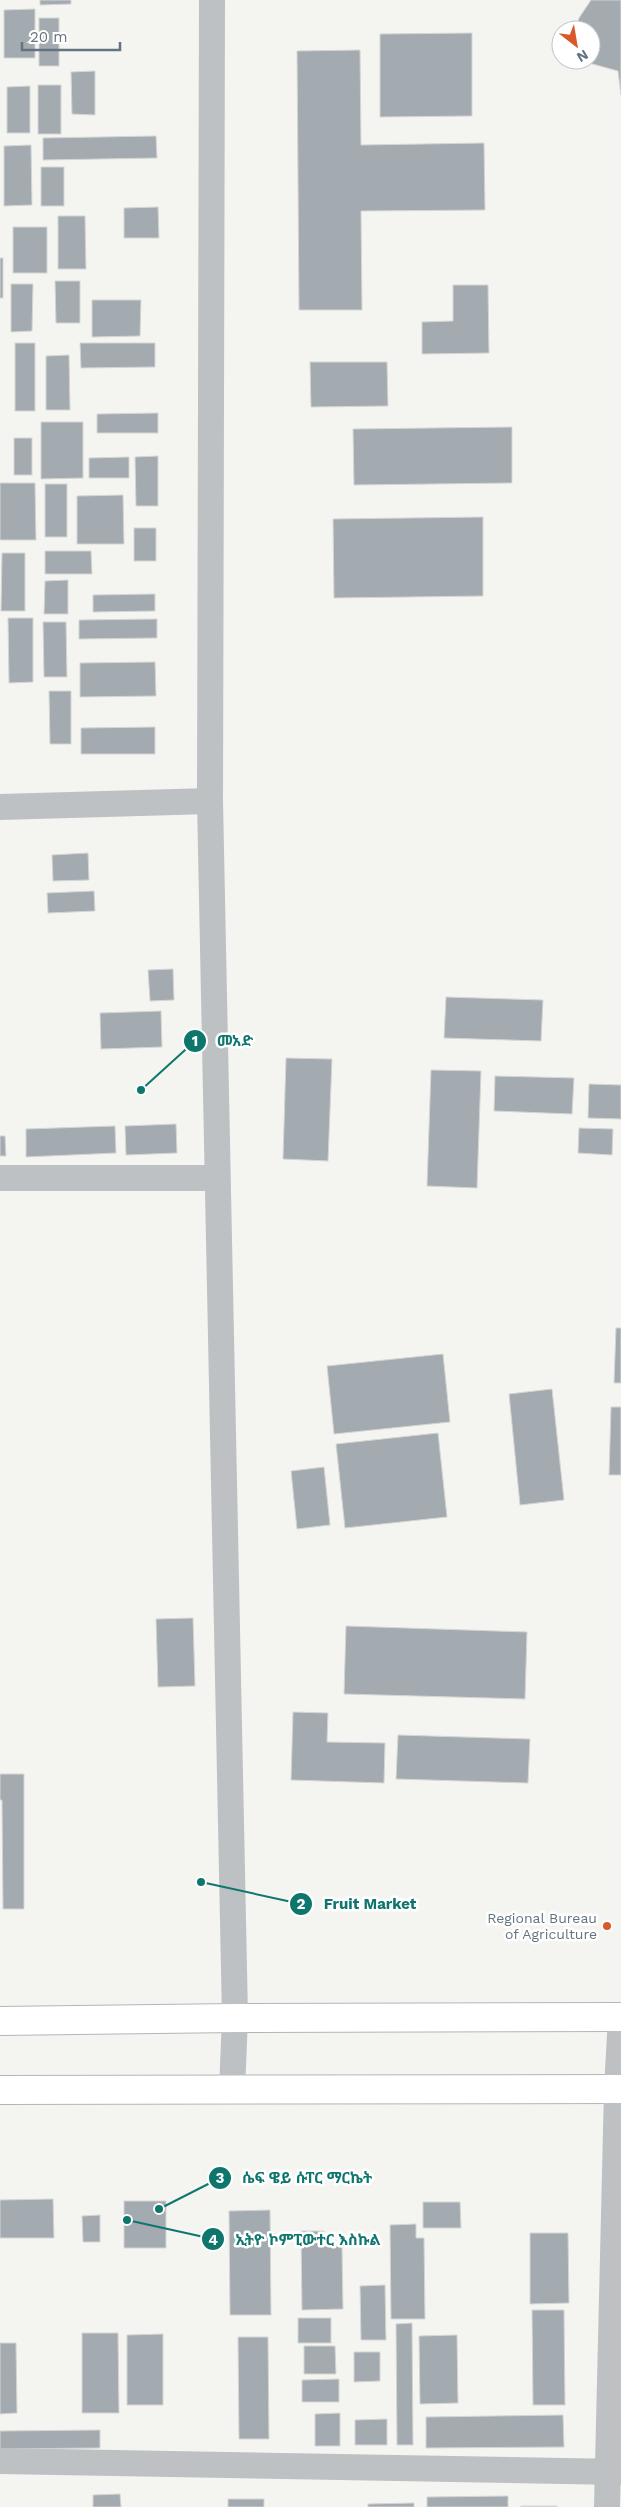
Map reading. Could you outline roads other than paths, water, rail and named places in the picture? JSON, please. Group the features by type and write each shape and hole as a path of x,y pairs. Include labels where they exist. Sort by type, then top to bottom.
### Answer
{"main road":[{"path":"0,2021 621,2017"},
{"path":"0,2090 619,2089"}],"street":[{"path":"212,0 210,801 216,1178 235,2018 232,2090"},
{"path":"0,807 210,801"},
{"path":"0,1178 216,1178"},
{"path":"607,2507 614,2472 621,2017"},
{"path":"0,2461 614,2472"}],"place":[{"name":"መአድ","path":"141,1090"},
{"name":"Fruit Market","path":"201,1882"},
{"name":"Regional Bureau of Agriculture","path":"607,1926"},
{"name":"ሴፍ ዌይ ሱፐር ማርኬት","path":"159,2209"},
{"name":"ኢትዮ ኮምፒውተር እስኩል","path":"127,2220"}]}
